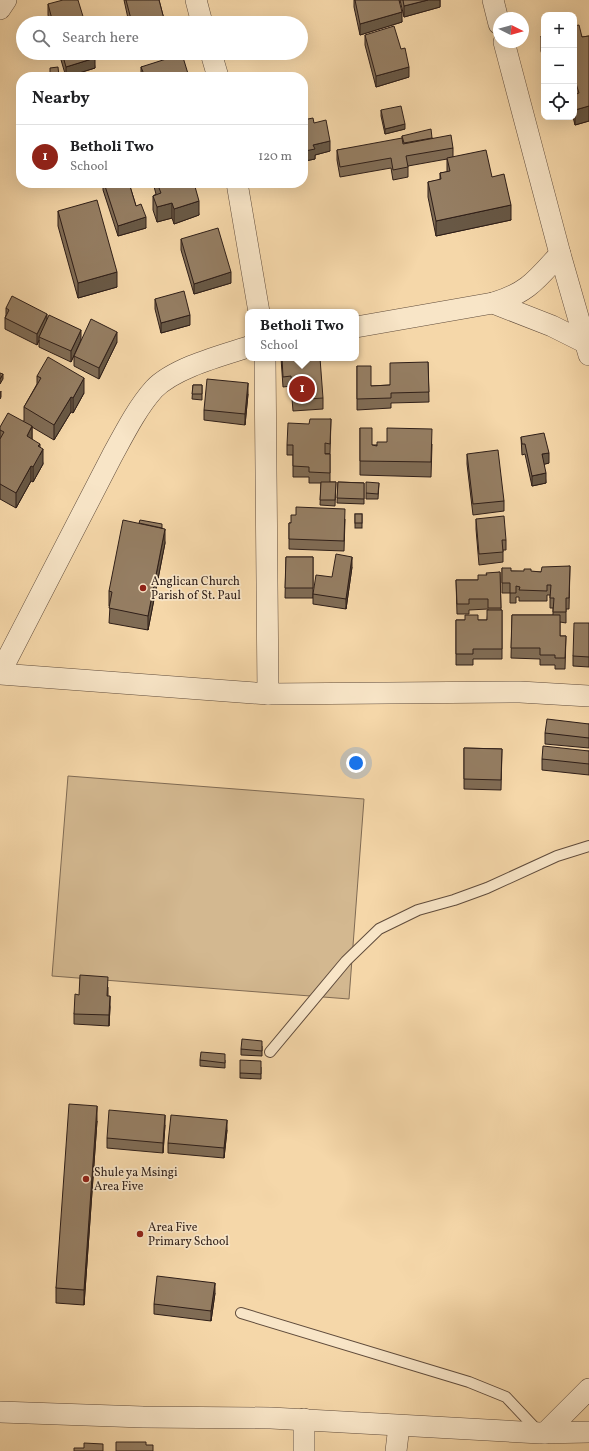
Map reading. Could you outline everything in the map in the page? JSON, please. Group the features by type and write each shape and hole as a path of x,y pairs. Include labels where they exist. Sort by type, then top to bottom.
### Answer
{"street":[{"path":"0,9 6,0"},
{"path":"196,0 200,16"},
{"path":"492,0 496,12"},
{"path":"506,48 560,254 588,349"},
{"path":"213,60 217,72"},
{"path":"238,188 258,309"},
{"path":"359,326 493,303 520,293 532,284 560,254"},
{"path":"493,303 552,326 588,349"},
{"path":"245,348 188,368 170,377 154,389 129,425 115,450 0,673 268,694 520,692 589,696"},
{"path":"265,361 268,694"},
{"path":"542,1433 589,1389"},
{"path":"0,1412 144,1417 304,1419 399,1426 542,1433 589,1432"},
{"path":"304,1419 304,1451"},
{"path":"396,1451 399,1426"}],"lane":[{"path":"270,1052 346,961 379,929 418,910 454,900 487,888 557,856 589,846"},
{"path":"241,1313 462,1380 499,1394 506,1397 542,1433"}],"shaded area":[{"path":"68,776 364,799 349,999 52,976"}],"building":[{"path":"63,0 78,0 83,16 51,16 48,4"},
{"path":"126,0 159,0 163,16 130,16"},
{"path":"355,0 399,0 402,12 360,24"},
{"path":"403,0 428,0 404,6"},
{"path":"577,25 579,25 582,37 589,36 589,106 577,109 577,94 579,93 577,87"},
{"path":"394,26 401,49 405,48 409,67 376,76 365,35"},
{"path":"64,60 89,60 66,67"},
{"path":"163,60 184,60 187,72 143,72 141,67"},
{"path":"58,67 58,72 50,72 50,68"},
{"path":"401,106 405,124 385,129 381,110"},
{"path":"313,118 314,123 326,120 330,141 313,145 315,149 308,150 308,119"},
{"path":"431,129 432,138 404,143 402,136"},
{"path":"451,135 453,148 406,156 408,167 393,170 391,158 340,167 337,150 402,138 403,144"},
{"path":"486,150 492,177 504,174 511,205 436,221 428,182 441,179 440,173 450,171 447,158"},
{"path":"106,188 131,188 136,206 141,204 146,217 118,226"},
{"path":"159,188 195,188 199,201 174,209 172,203 157,207 153,196 161,193"},
{"path":"97,200 117,272 78,283 58,211"},
{"path":"218,228 231,272 194,284 181,239"},
{"path":"184,291 190,315 161,323 155,299"},
{"path":"12,296 47,314 37,334 5,318 9,310 6,308"},
{"path":"49,315 81,330 71,351 39,337"},
{"path":"91,319 117,332 99,368 74,356"},
{"path":"48,357 84,378 73,398 71,397 54,425 24,407 41,378 37,376"},
{"path":"282,361 320,361 323,398 293,400 291,376 283,377"},
{"path":"428,362 429,392 391,393 391,398 357,399 357,366 371,366 371,386 390,385 390,363"},
{"path":"207,379 248,383 245,414 204,410"},
{"path":"193,385 202,385 202,394 192,394"},
{"path":"8,413 32,426 27,436 40,444 38,446 43,449 33,467 31,466 16,493 0,484 0,439 4,432 0,430 0,427"},
{"path":"310,419 331,419 330,444 325,443 325,454 330,454 330,473 309,472 309,467 293,466 293,445 287,445 288,423 309,424"},
{"path":"360,428 372,428 372,445 377,446 377,442 387,442 387,428 432,429 431,462 360,461"},
{"path":"544,433 549,453 542,454 546,473 532,476 525,444 522,444 521,437"},
{"path":"498,450 504,501 473,504 467,454"},
{"path":"321,482 336,482 335,500 320,500"},
{"path":"338,482 364,483 364,499 337,498"},
{"path":"366,482 379,483 378,494 366,493"},
{"path":"296,507 345,509 344,541 289,539 289,523 291,523 291,515 296,515"},
{"path":"355,514 362,514 362,523 355,523"},
{"path":"504,516 506,540 502,540 503,552 479,554 476,519"},
{"path":"123,520 165,529 148,616 109,608 112,592 109,591"},
{"path":"140,520 162,524 162,528 139,523"},
{"path":"336,554 352,557 346,599 313,594 316,575 332,577"},
{"path":"286,557 313,557 313,588 285,588"},
{"path":"570,566 569,598 566,598 566,612 553,612 554,598 550,598 551,585 547,585 547,591 519,590 520,587 516,586 516,593 510,593 510,583 502,583 502,568 511,568 511,571 524,571 524,569 531,569 531,571 541,572 542,567"},
{"path":"500,572 501,608 488,608 488,599 469,599 469,604 457,604 456,580 478,580 478,575 487,575 486,573"},
{"path":"487,610 502,610 502,649 473,649 473,654 456,654 456,620 465,620 465,615 478,615 478,620 487,620"},
{"path":"512,615 560,615 560,636 566,636 565,658 555,658 555,655 540,655 540,648 511,648"},
{"path":"574,623 589,623 589,657 573,656"},
{"path":"547,719 589,724 589,738 545,733"},
{"path":"543,746 589,751 589,764 542,759"},
{"path":"464,748 502,749 501,780 464,779"},
{"path":"80,975 108,977 107,996 110,996 109,1015 74,1014 75,994 79,995"},
{"path":"242,1039 262,1041 262,1051 241,1049"},
{"path":"201,1052 225,1054 225,1063 200,1060"},
{"path":"240,1060 261,1061 261,1074 240,1073"},
{"path":"69,1104 97,1106 84,1290 56,1288"},
{"path":"109,1110 165,1115 163,1143 107,1138"},
{"path":"171,1115 227,1120 224,1148 168,1143"},
{"path":"157,1276 215,1283 211,1311 154,1304"},
{"path":"116,1442 146,1442 146,1445 153,1445 153,1451 116,1451"},
{"path":"84,1443 103,1444 103,1451 74,1451 74,1448 84,1448"}],"place":[{"name":"Betholi Two","path":"302,389"},
{"name":"Anglican Church Parish of St. Paul","path":"143,588"},
{"name":"Shule ya Msingi Area Five","path":"86,1179"},
{"name":"Area Five Primary School","path":"140,1234"}]}
